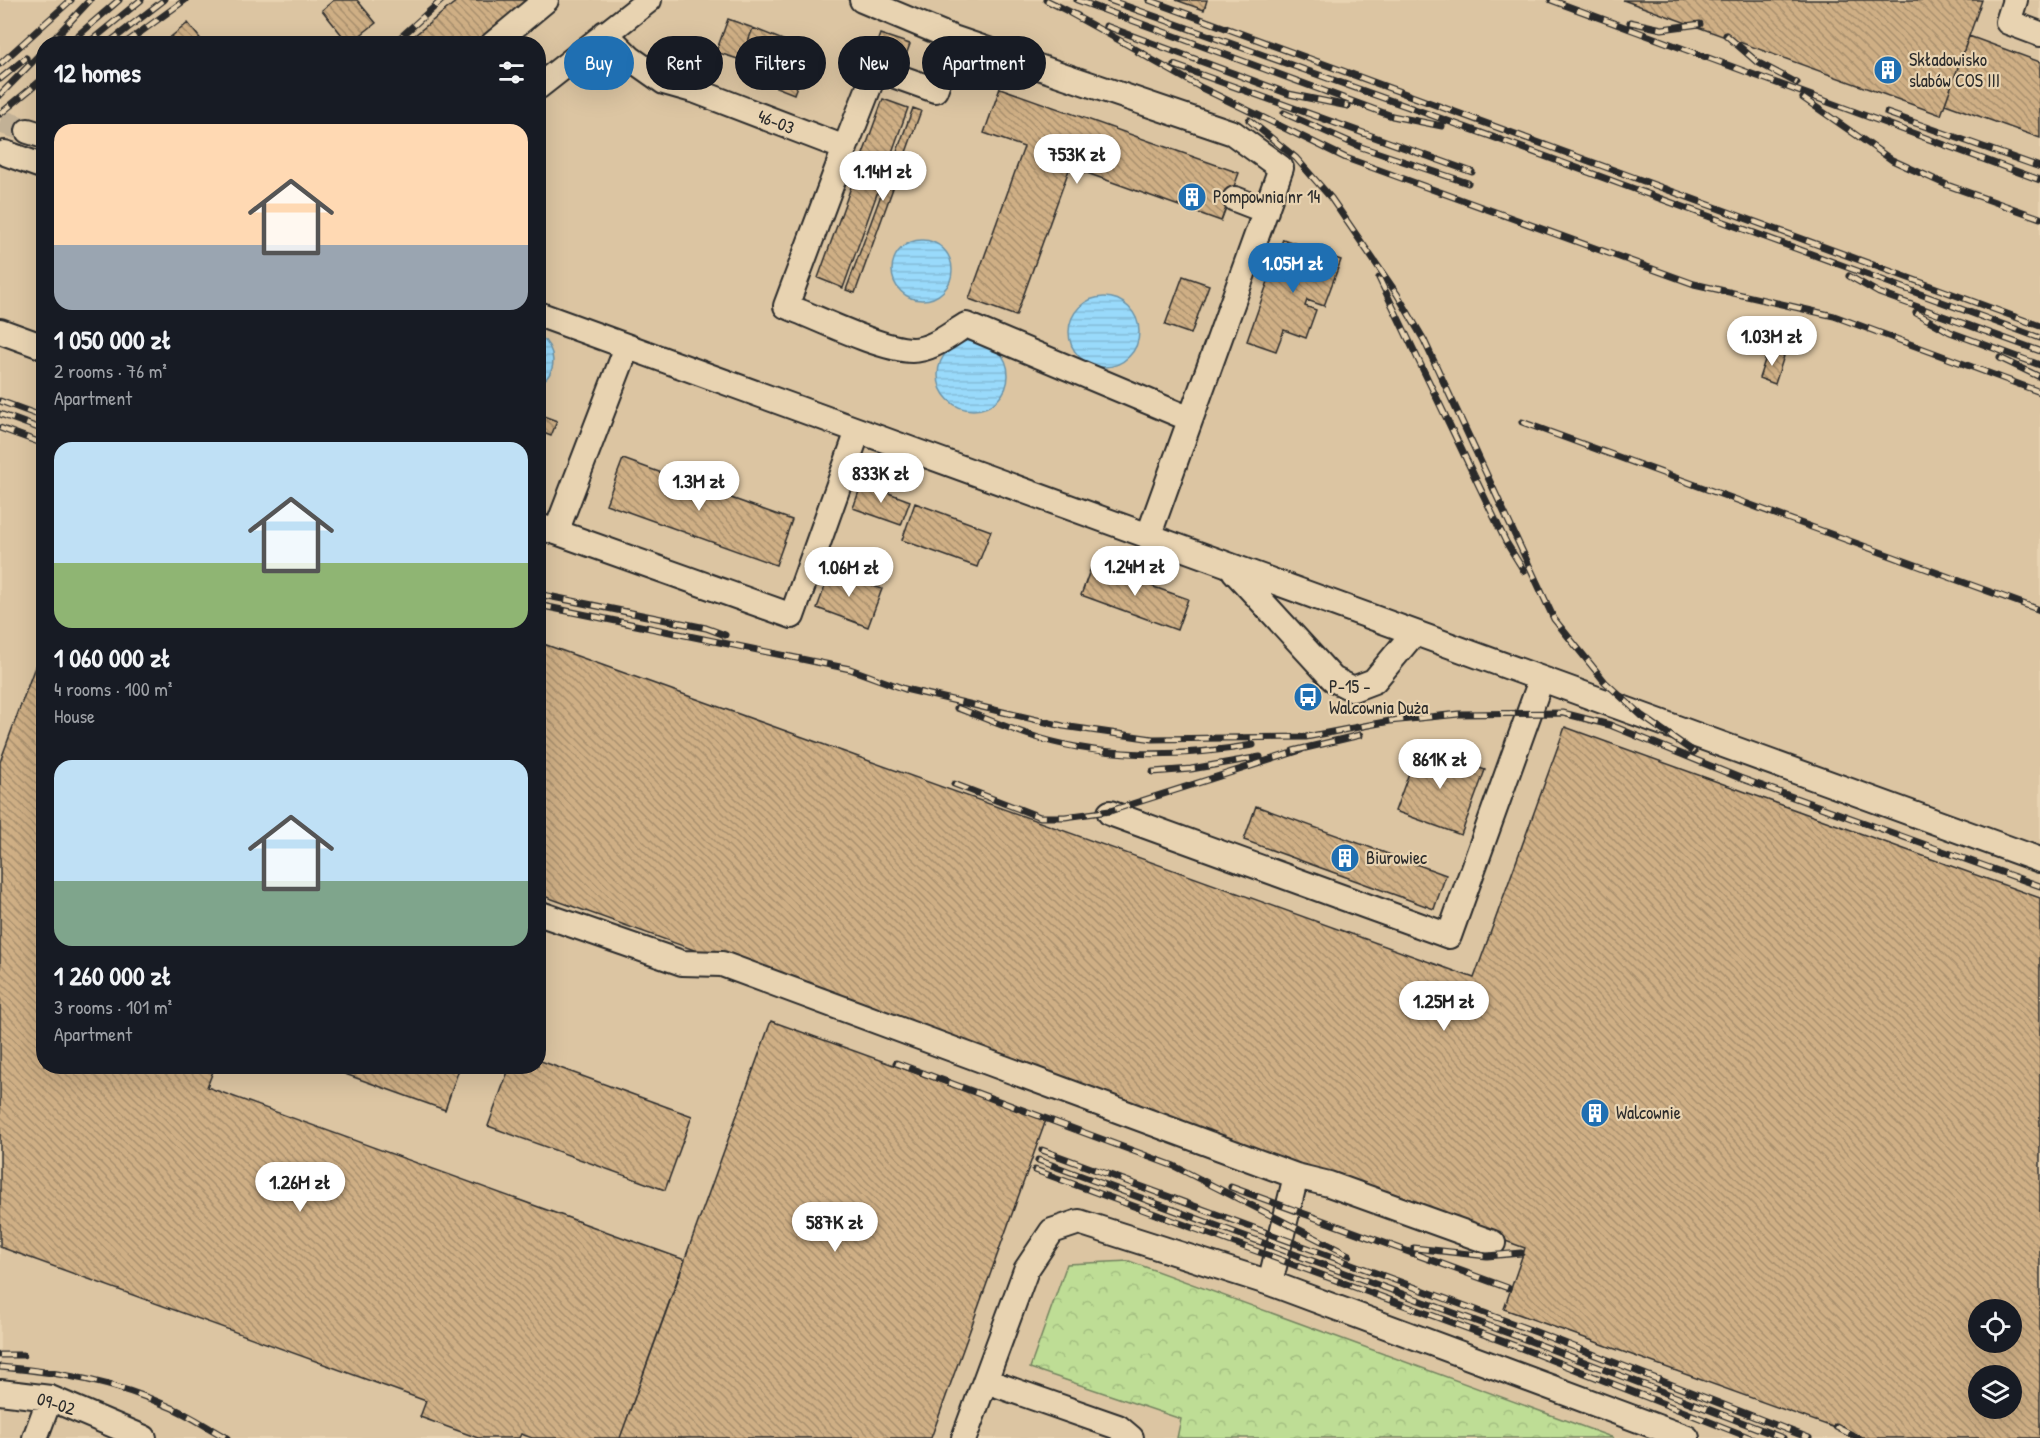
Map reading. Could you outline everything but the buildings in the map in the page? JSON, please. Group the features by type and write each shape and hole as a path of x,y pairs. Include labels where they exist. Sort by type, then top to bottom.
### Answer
{"lane":[{"path":"503,36 546,0"},
{"path":"546,81 649,0"},
{"path":"862,0 948,36"},
{"path":"2014,0 2008,22 2040,34"},
{"name":"46-03","path":"605,33 630,58 663,82 696,91 844,148"},
{"path":"922,85 876,69 844,148 786,306 883,343 912,350 933,346 966,326 1190,419"},
{"path":"1046,70 1233,133 1281,168 1148,537"},
{"path":"5,153 36,164"},
{"path":"1235,199 1266,211"},
{"path":"546,317 1413,634 2040,860"},
{"path":"0,331 36,344"},
{"path":"627,346 547,529 792,616 858,431"},
{"path":"1231,567 1333,679 1353,689 1374,681 1413,634"},
{"path":"1110,813 1449,936 1541,680"},
{"path":"546,916 682,963 722,964 1296,1176 1329,1184 1493,1243"},
{"path":"1270,1283 1296,1176"},
{"path":"964,1438 1026,1270 1052,1231 1079,1222 1270,1283 1687,1438"},
{"path":"986,1381 1119,1427 1131,1438"},
{"name":"09-02","path":"0,1392 50,1398 144,1438"},
{"path":"35,1438 50,1398"}],"shaded area":[{"path":"0,0 2040,0 2040,1438 0,1438"}],"green space":[{"path":"1129,1261 1614,1438 1177,1438 1181,1419 1030,1368 1067,1264"}],"water":[{"path":"916,240 928,240 944,248 950,258 952,270 950,282 944,292 928,300 916,300 900,292 892,276 892,264 900,248"},
{"path":"1104,297 1117,300 1129,307 1136,319 1139,332 1136,345 1129,357 1117,364 1104,367 1091,364 1079,357 1072,345 1069,332 1072,319 1079,307 1091,300"},
{"path":"973,340 986,343 998,350 1005,362 1008,375 1005,388 998,400 986,407 973,410 960,407 948,400 941,388 938,375 941,362 948,350 960,343"},
{"path":"546,342 553,360 550,373 546,378"}],"tunnel":[{"path":"0,121 28,131"}],"railway":[{"path":"0,64 71,0"},
{"path":"56,36 90,0"},
{"path":"77,36 119,0"},
{"path":"97,36 141,0"},
{"path":"117,36 164,0"},
{"path":"135,36 185,0"},
{"path":"402,36 442,0"},
{"path":"1046,0 1078,16"},
{"path":"1077,0 1392,116 1442,126"},
{"path":"1109,0 1490,136 2040,338"},
{"path":"1149,0 2040,326"},
{"path":"1551,0 2040,180"},
{"path":"1070,13 1146,55"},
{"path":"1630,22 1662,29 1700,24"},
{"path":"1106,26 1289,94 1348,106"},
{"path":"1726,35 1757,62 1797,83"},
{"path":"1138,52 1202,88 1346,158 1694,284 1834,316 2040,392"},
{"path":"0,79 26,58"},
{"path":"0,95 36,58"},
{"path":"1174,65 1472,172"},
{"path":"0,114 36,85"},
{"path":"1803,98 1892,160 1947,185 2040,218"},
{"path":"1284,113 1361,147 1468,183"},
{"path":"1887,113 2040,167"},
{"path":"1249,120 1296,158 1331,198 1397,294 1424,340 1554,619 1605,682 1642,716 1694,752"},
{"path":"1849,276 1879,293 2040,351"},
{"path":"1379,278 1506,542 1524,571"},
{"path":"1916,313 1950,332 2040,365"},
{"path":"2000,358 2040,377"},
{"path":"0,401 36,414"},
{"path":"0,414 36,427"},
{"path":"1522,422 2040,610"},
{"path":"0,428 36,441"},
{"path":"546,596 706,628 725,635"},
{"path":"546,607 850,669 905,689 1063,726 1153,739 1306,737 1390,721 1459,714 1563,713 1610,725 1740,778 2040,886"},
{"path":"957,708 1039,738 1092,750 1173,754 1253,745"},
{"path":"1293,751 1360,735"},
{"path":"954,784 1040,817 1065,817 1110,811 1301,750"},
{"path":"1153,772 1191,769 1260,757"},
{"path":"896,1063 1174,1166 1349,1255"},
{"path":"1042,1150 1536,1332 1809,1438"},
{"path":"1038,1160 1530,1341 1783,1438"},
{"path":"1035,1170 1521,1348 1751,1438"},
{"path":"1231,1187 1508,1288"},
{"path":"1414,1248 1487,1256 1521,1253"},
{"path":"0,1355 23,1355"},
{"path":"0,1367 65,1375 129,1391 177,1410 227,1438"},
{"path":"1836,1427 1858,1438"}],"place":[{"name":"Składowisko slabów COS III","path":"1888,70"},
{"name":"Pompownia nr 14","path":"1192,197"},
{"name":"P-15 - Walcownia Duża","path":"1308,697"},
{"name":"Biurowiec","path":"1345,858"},
{"name":"Walcownie","path":"1595,1113"}]}
